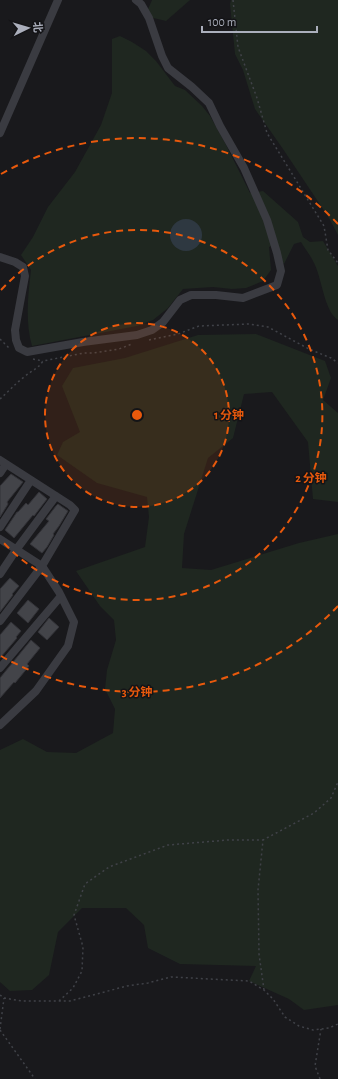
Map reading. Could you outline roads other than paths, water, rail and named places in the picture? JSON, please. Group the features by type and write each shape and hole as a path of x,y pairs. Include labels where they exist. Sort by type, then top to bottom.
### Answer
{"lane":[{"path":"0,133 58,0"},
{"path":"0,257 23,266 25,276 15,330 19,348 27,352 83,342 137,335 152,330 163,322 180,300 191,296 216,295 243,298 277,285 281,271 277,253 267,220 244,168 220,126 209,103 168,68 162,56 149,18 141,4 136,0"},
{"path":"0,473 3,462 70,505 75,510 42,566 0,621"},
{"path":"0,527 31,480"},
{"path":"0,574 56,496"},
{"path":"0,539 42,566 62,596 74,622 68,646 36,691 0,725"},
{"path":"0,668 62,596"}]}
